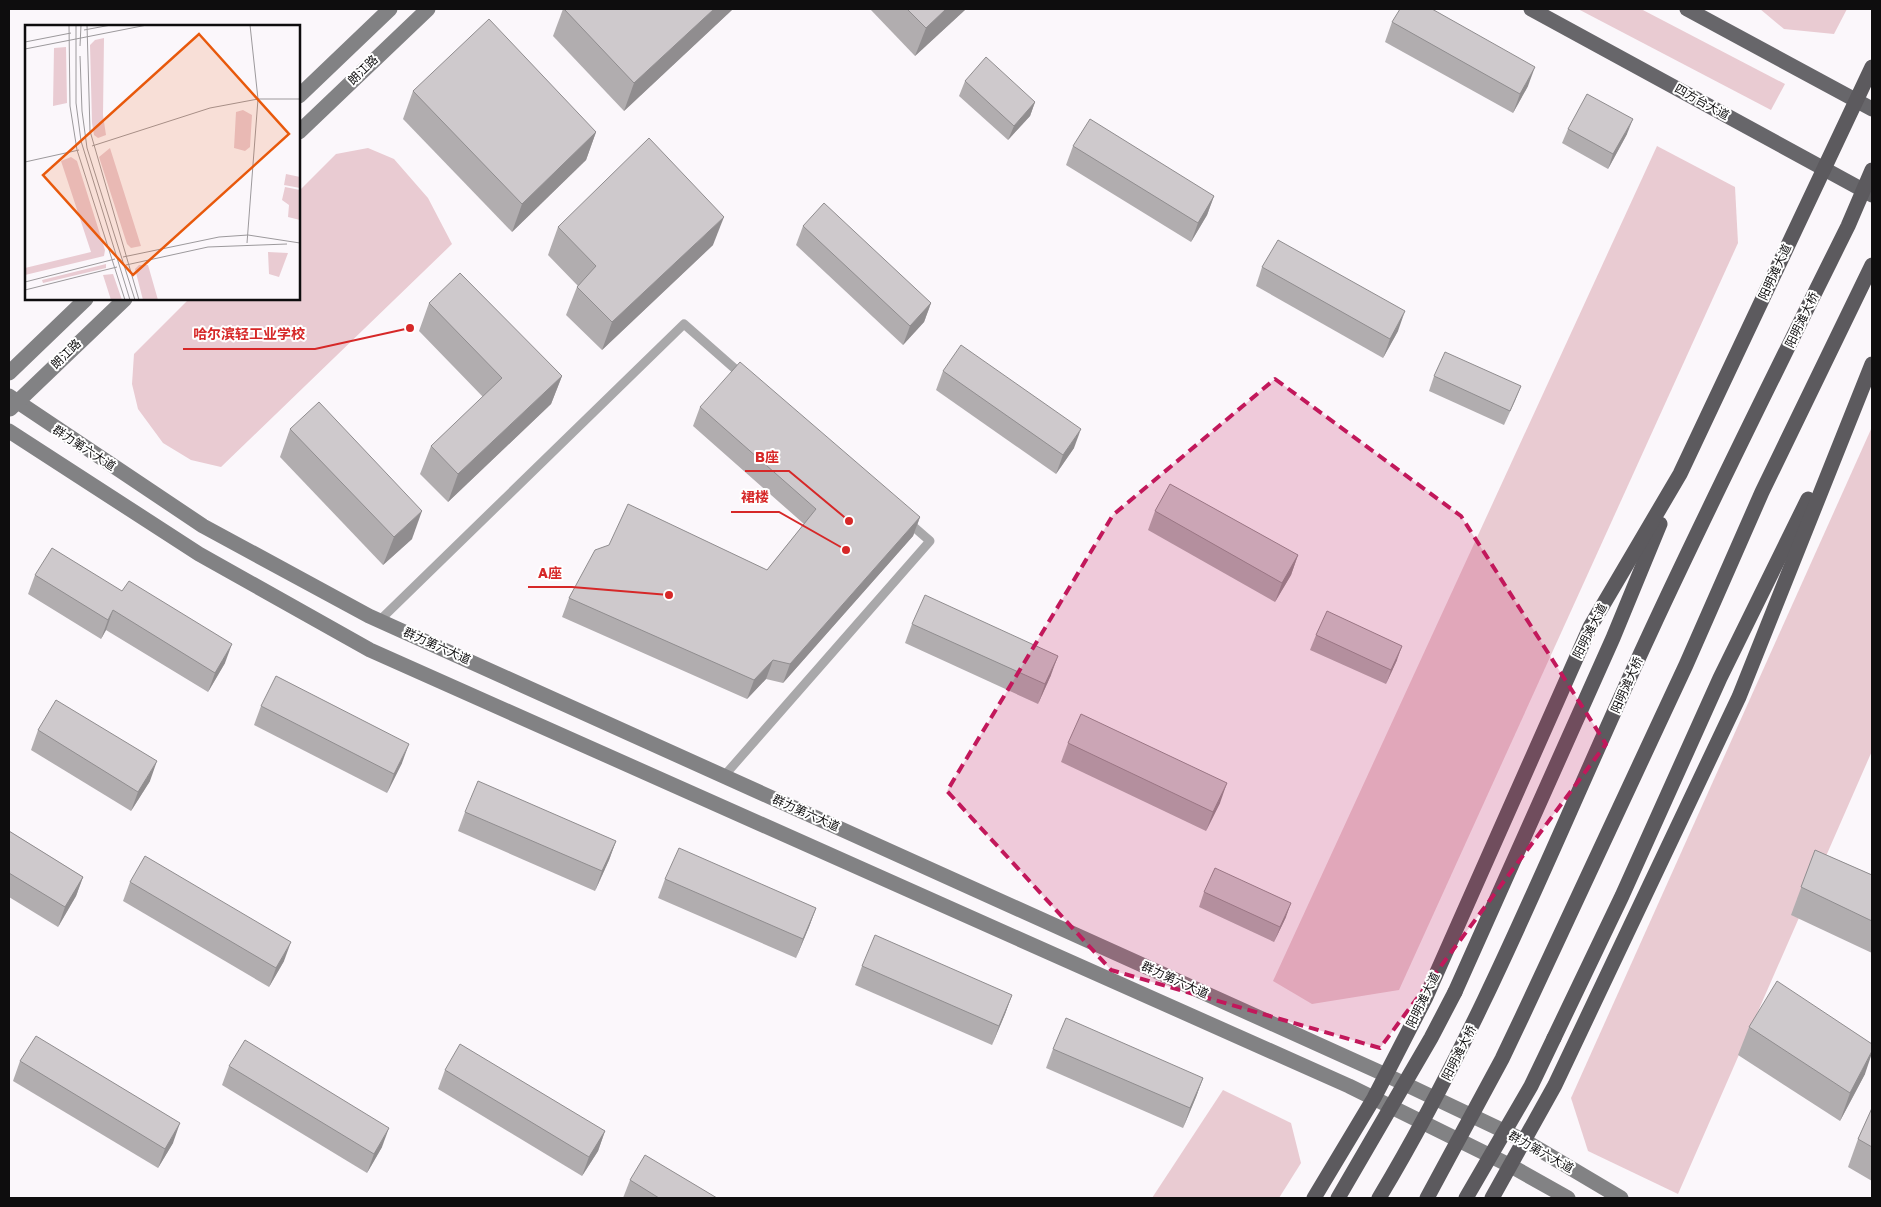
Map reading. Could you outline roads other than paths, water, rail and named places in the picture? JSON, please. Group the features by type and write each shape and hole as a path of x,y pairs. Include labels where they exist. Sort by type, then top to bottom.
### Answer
{"highway":[{"name":"阳明滩大道","path":"1314,1198 1374,1098 1426,997 1590,627 1680,474 1872,67"},
{"name":"阳明滩大桥","path":"1379,1198 1427,1116 1487,997 1651,631 1848,226 1872,170"},
{"path":"1427,1198 1514,1034 1686,665 1762,492 1872,265"},
{"path":"1492,1198 1555,1085 1739,697 1872,364"},
{"path":"1466,1198 1531,1086 1622,896 1720,678 1856,401"},
{"path":"1338,1198 1431,1038 1455,992 1613,638 1680,474"}],"main road":[{"name":"朗江路","path":"300,95 390,9"},
{"name":"朗江路","path":"300,131 428,9"},
{"name":"四方台大道","path":"1531,9 1872,195"},
{"path":"1687,9 1872,108"},
{"name":"朗江路","path":"9,373 85,300"},
{"name":"朗江路","path":"11,403 124,300"},
{"name":"群力第六大道","path":"11,403 203,526 380,620 1386,1075 1525,1141 1621,1198"},
{"path":"9,431 199,554 370,650 1374,1098 1511,1166 1568,1198"}],"lane":[{"path":"380,620 684,324 751,384"},
{"path":"724,776 930,541 900,515"}],"place":[{"name":"哈尔滨轻工业学校","path":"410,328"},
{"name":"B座","path":"849,521"},
{"name":"裙楼","path":"846,550"},
{"name":"A座","path":"669,595"}]}
